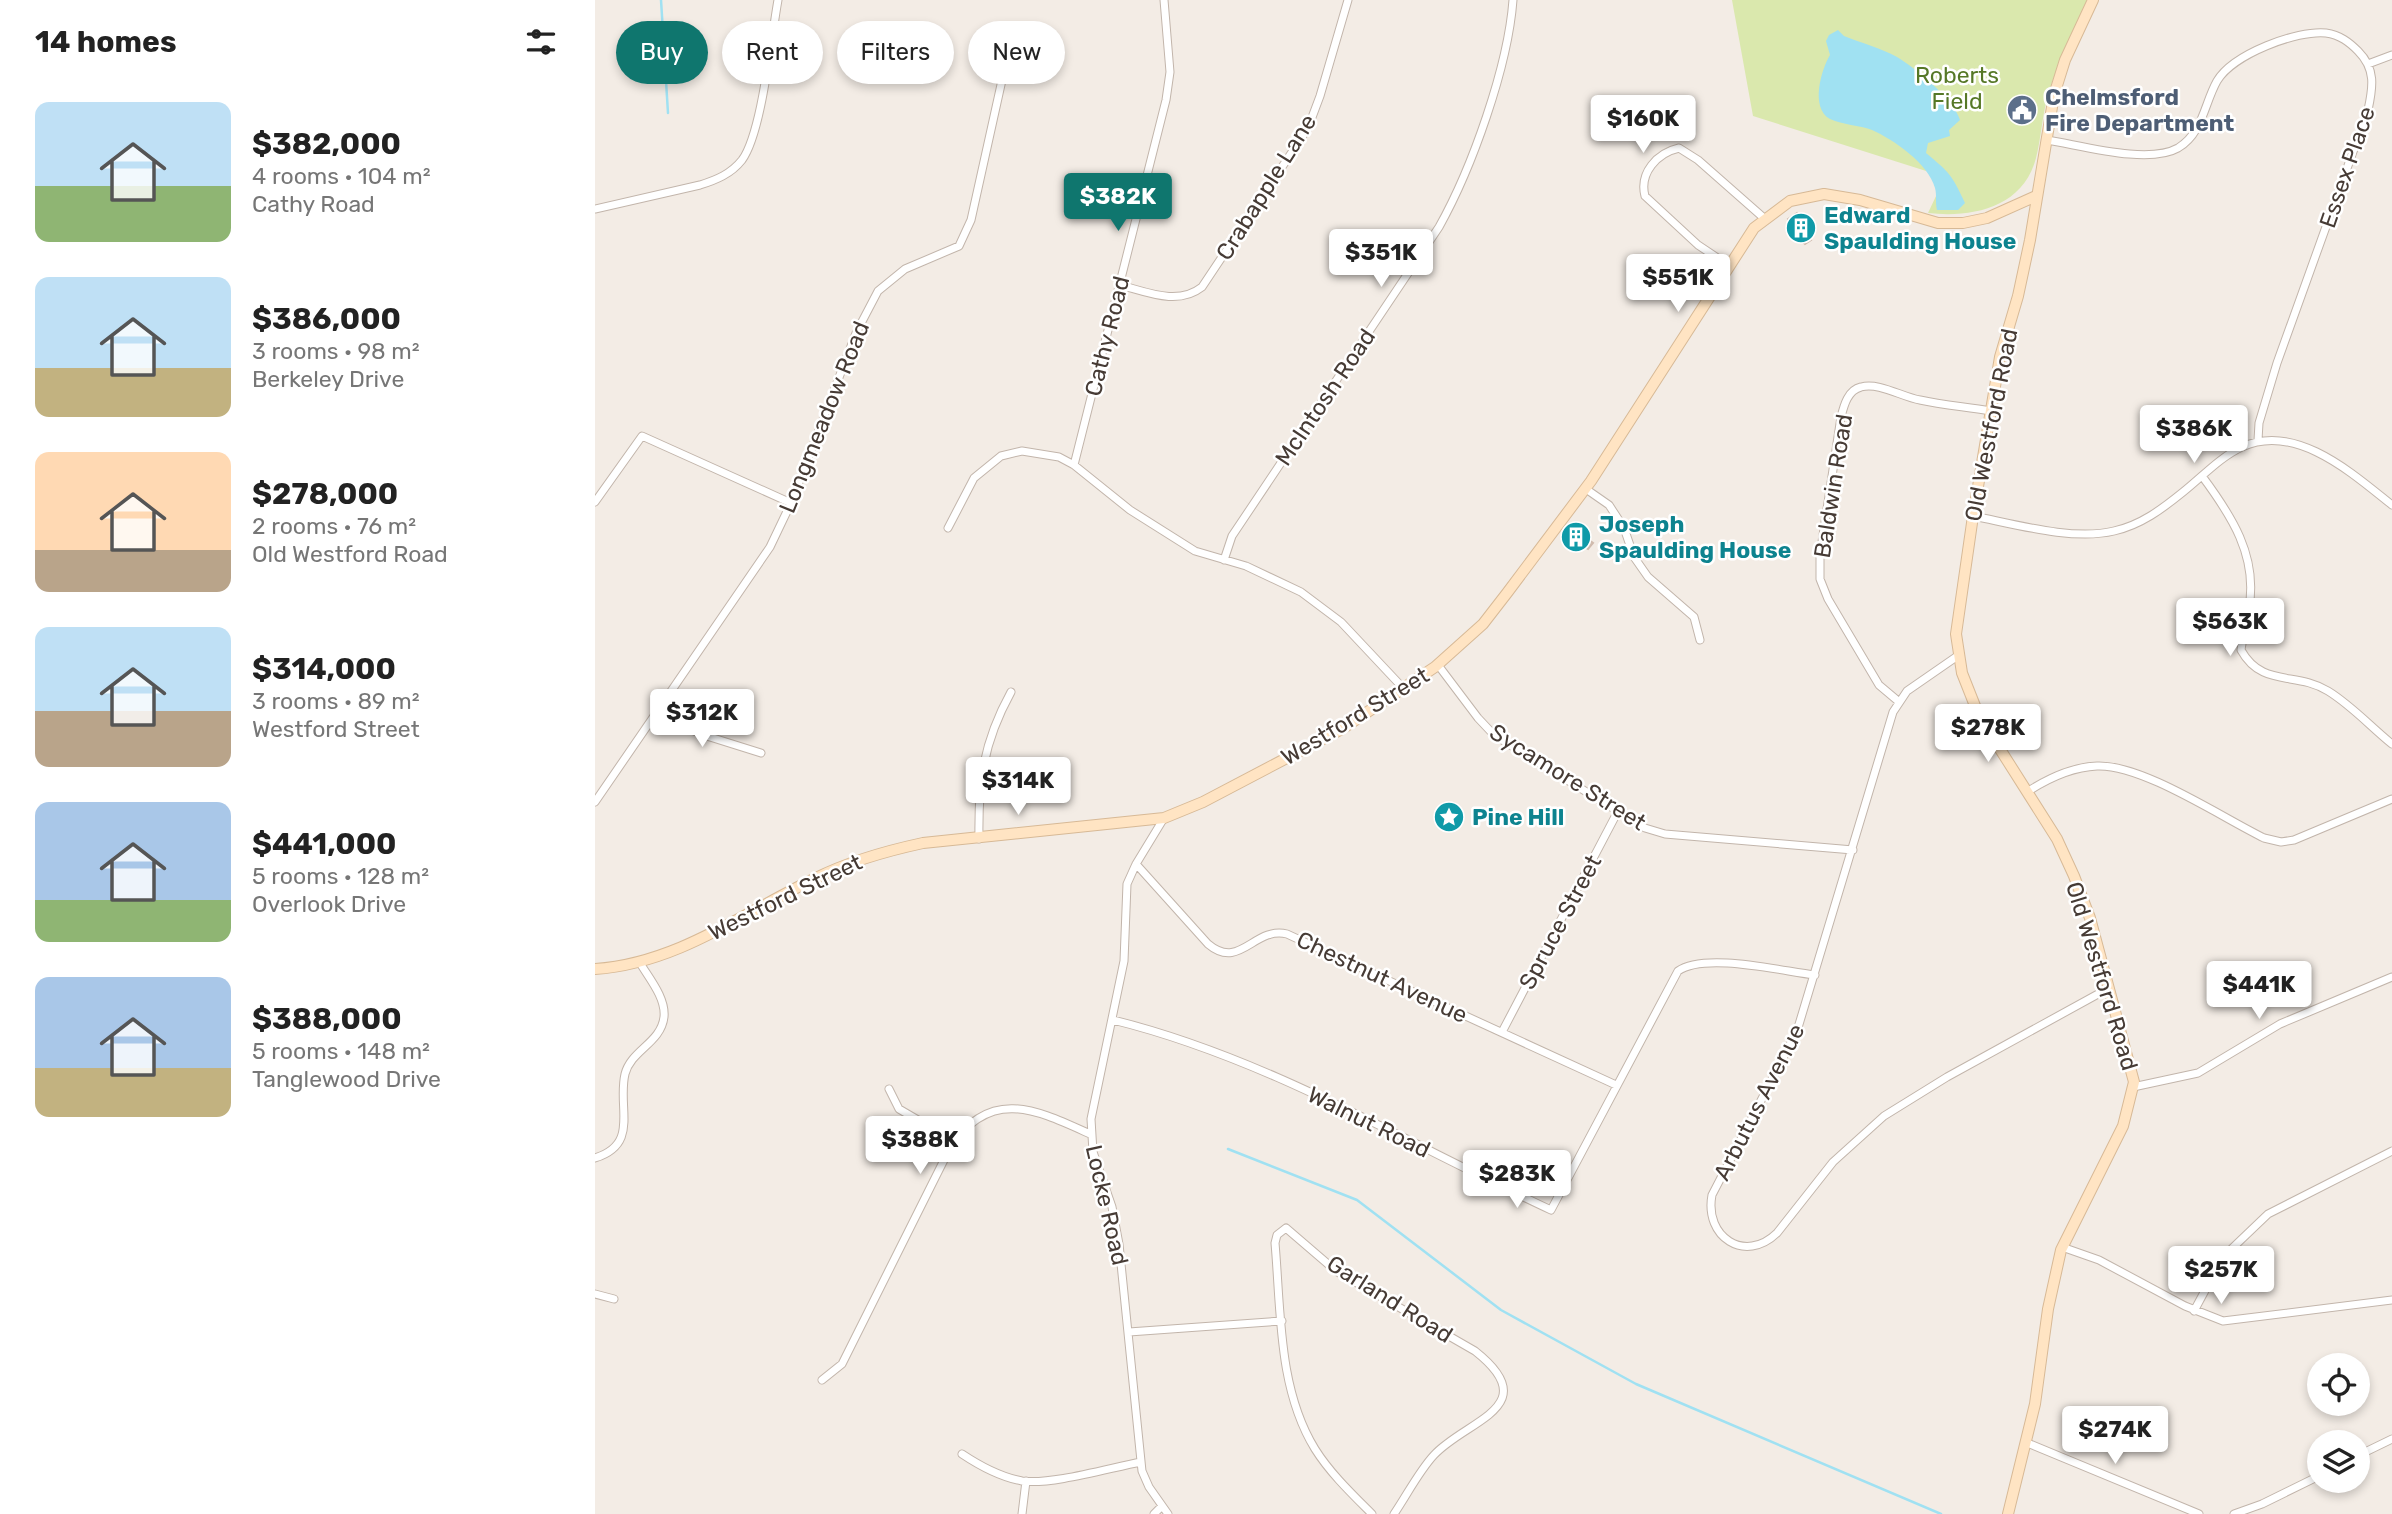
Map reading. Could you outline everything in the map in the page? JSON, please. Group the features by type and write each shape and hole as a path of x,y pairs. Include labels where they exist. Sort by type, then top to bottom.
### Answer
{"main road":[{"name":"Old Westford Road","path":"2008,1514 2035,1404 2048,1308 2062,1247 2123,1126 2133,1087 2090,918 2074,876 2057,839 1979,716 1962,673 1957,634 1990,411 2000,357 2018,296 2030,240 2054,95 2065,60 2093,0"},
{"name":"Westford Street","path":"595,969 639,963 708,934 816,878 859,860 923,843 1164,818 1203,803 1342,729 1438,665 1483,624 1586,489 1728,265 1754,228 1765,219 1790,201 1824,194 1860,200 1938,223 1963,223 1987,218 2036,196"}],"street":[{"path":"595,209 701,186 717,180 740,162 756,130 778,0"},
{"name":"Cathy Road","path":"1074,465 1166,100 1170,64 1164,0"},
{"name":"Crabapple Lane","path":"1119,285 1177,298 1192,295 1202,287 1308,128 1321,96 1348,0"},
{"name":"McIntosh Road","path":"1223,560 1232,536 1456,197 1506,50 1513,0"},
{"path":"2047,140 2121,152 2161,154 2178,148 2194,135 2218,79 2244,56 2308,34 2327,33 2343,37 2368,64 2392,55"},
{"name":"Essex Place","path":"2258,440 2259,423 2277,363 2368,110 2372,74 2368,64"},
{"name":"Longmeadow Road","path":"595,802 770,547 791,503 856,333 878,291 895,275 951,251 964,240 971,220 1001,84"},
{"path":"1728,265 1698,245 1645,195 1642,184 1644,174 1669,150 1679,148 1698,160 1765,219"},
{"name":"Baldwin Road","path":"1898,701 1879,685 1828,599 1820,579 1824,527 1846,399 1854,390 1863,386 1875,387 1918,400 1990,411"},
{"path":"595,502 642,436 791,503"},
{"path":"1973,516 2093,535 2115,531 2162,509 2239,448 2258,440 2291,442 2317,453 2342,467 2392,505"},
{"path":"949,528 974,478 1001,456 1022,451 1048,455 1074,465 1130,510 1195,551 1246,566 1281,581 1324,607 1404,690"},
{"path":"2203,476 2230,514 2249,560 2250,606 2241,650 2248,662 2258,671 2327,690 2392,744"},
{"path":"1586,489 1609,505 1624,528 1634,556 1648,577 1694,617 1700,640"},
{"name":"Arbutus Avenue","path":"1959,655 1920,681 1898,701 1879,755 1815,975 1791,1045 1712,1195 1710,1213 1714,1225 1721,1235 1737,1244 1755,1245 1772,1237 1833,1162 1884,1116 1947,1077 2109,988"},
{"name":"Sycamore Street","path":"1438,665 1478,718 1495,735 1645,828 1665,834 1853,850"},
{"path":"979,839 978,788 982,768 1001,710 1011,692"},
{"path":"655,716 710,737 761,752"},
{"path":"2027,792 2049,778 2095,766 2122,768 2152,779 2264,838 2280,842 2312,833 2392,799"},
{"name":"Spruce Street","path":"1502,1032 1618,811"},
{"name":"Locke Road","path":"1164,818 1127,884 1124,961 1090,1135 1095,1163 1112,1207 1129,1332 1140,1462 1145,1479 1168,1514"},
{"name":"Chestnut Avenue","path":"1136,864 1208,944 1220,952 1230,954 1269,934 1287,934 1616,1085"},
{"path":"595,1158 610,1152 620,1140 624,1125 625,1072 635,1056 656,1037 663,1022 661,999 639,963"},
{"name":"Walnut Road","path":"1113,1020 1168,1034 1251,1067 1551,1210 1678,971 1685,966 1720,963 1815,975"},
{"path":"2133,1087 2198,1073 2280,1024 2392,976"},
{"path":"889,1089 899,1109 954,1141"},
{"path":"822,1380 842,1364 954,1141 976,1120 999,1110 1012,1108 1036,1111 1090,1135"},
{"path":"2194,1311 2223,1258 2268,1214 2392,1151"},
{"name":"Garland Road","path":"1372,1514 1314,1447 1294,1401 1286,1363 1275,1244 1277,1235 1286,1228 1336,1271 1475,1351 1491,1364 1503,1382 1496,1411 1451,1440 1433,1456 1394,1514"},
{"path":"2062,1247 2099,1260 2194,1311 2223,1321 2392,1300"},
{"path":"595,1294 614,1298"},
{"path":"1129,1332 1282,1321"},
{"path":"2370,1450 2392,1439"},
{"path":"2025,1442 2199,1514"},
{"path":"963,1454 993,1471 1026,1481 1140,1462"},
{"path":"1022,1514 1026,1481"},
{"path":"2234,1514 2262,1504 2307,1482"},
{"path":"1154,1514 1162,1506"}],"green space":[{"name":"Roberts Field","path":"1732,0 2087,0 2051,86 2036,158 2029,175 2008,199 1994,206 1962,214 1945,214 1928,213 1945,177 1753,116"}],"water":[{"path":"1838,30 1844,36 1905,62 1933,85 1956,112 1960,120 1949,130 1950,136 1928,143 1926,153 1950,175 1957,186 1965,203 1958,210 1937,210 1936,191 1931,179 1918,161 1900,146 1872,130 1835,121 1824,114 1820,106 1819,88 1830,55 1826,41 1829,35"}],"building":[{"name":"Edward Spaulding House","path":"1797,213 1811,231 1807,234 1811,240 1805,244 1795,235 1788,219"},
{"name":"Joseph Spaulding House","path":"1575,525 1584,532 1582,535 1593,543 1588,549 1567,537"}],"waterway":[{"path":"661,0 668,113"},
{"path":"1228,1149 1357,1200 1501,1310 1636,1384 1941,1514"}],"place":[{"name":"Chelmsford Fire Department","path":"2022,110"},
{"name":"Edward Spaulding House","path":"1801,228"},
{"name":"Joseph Spaulding House","path":"1576,537"},
{"name":"Pine Hill","path":"1449,817"}]}
